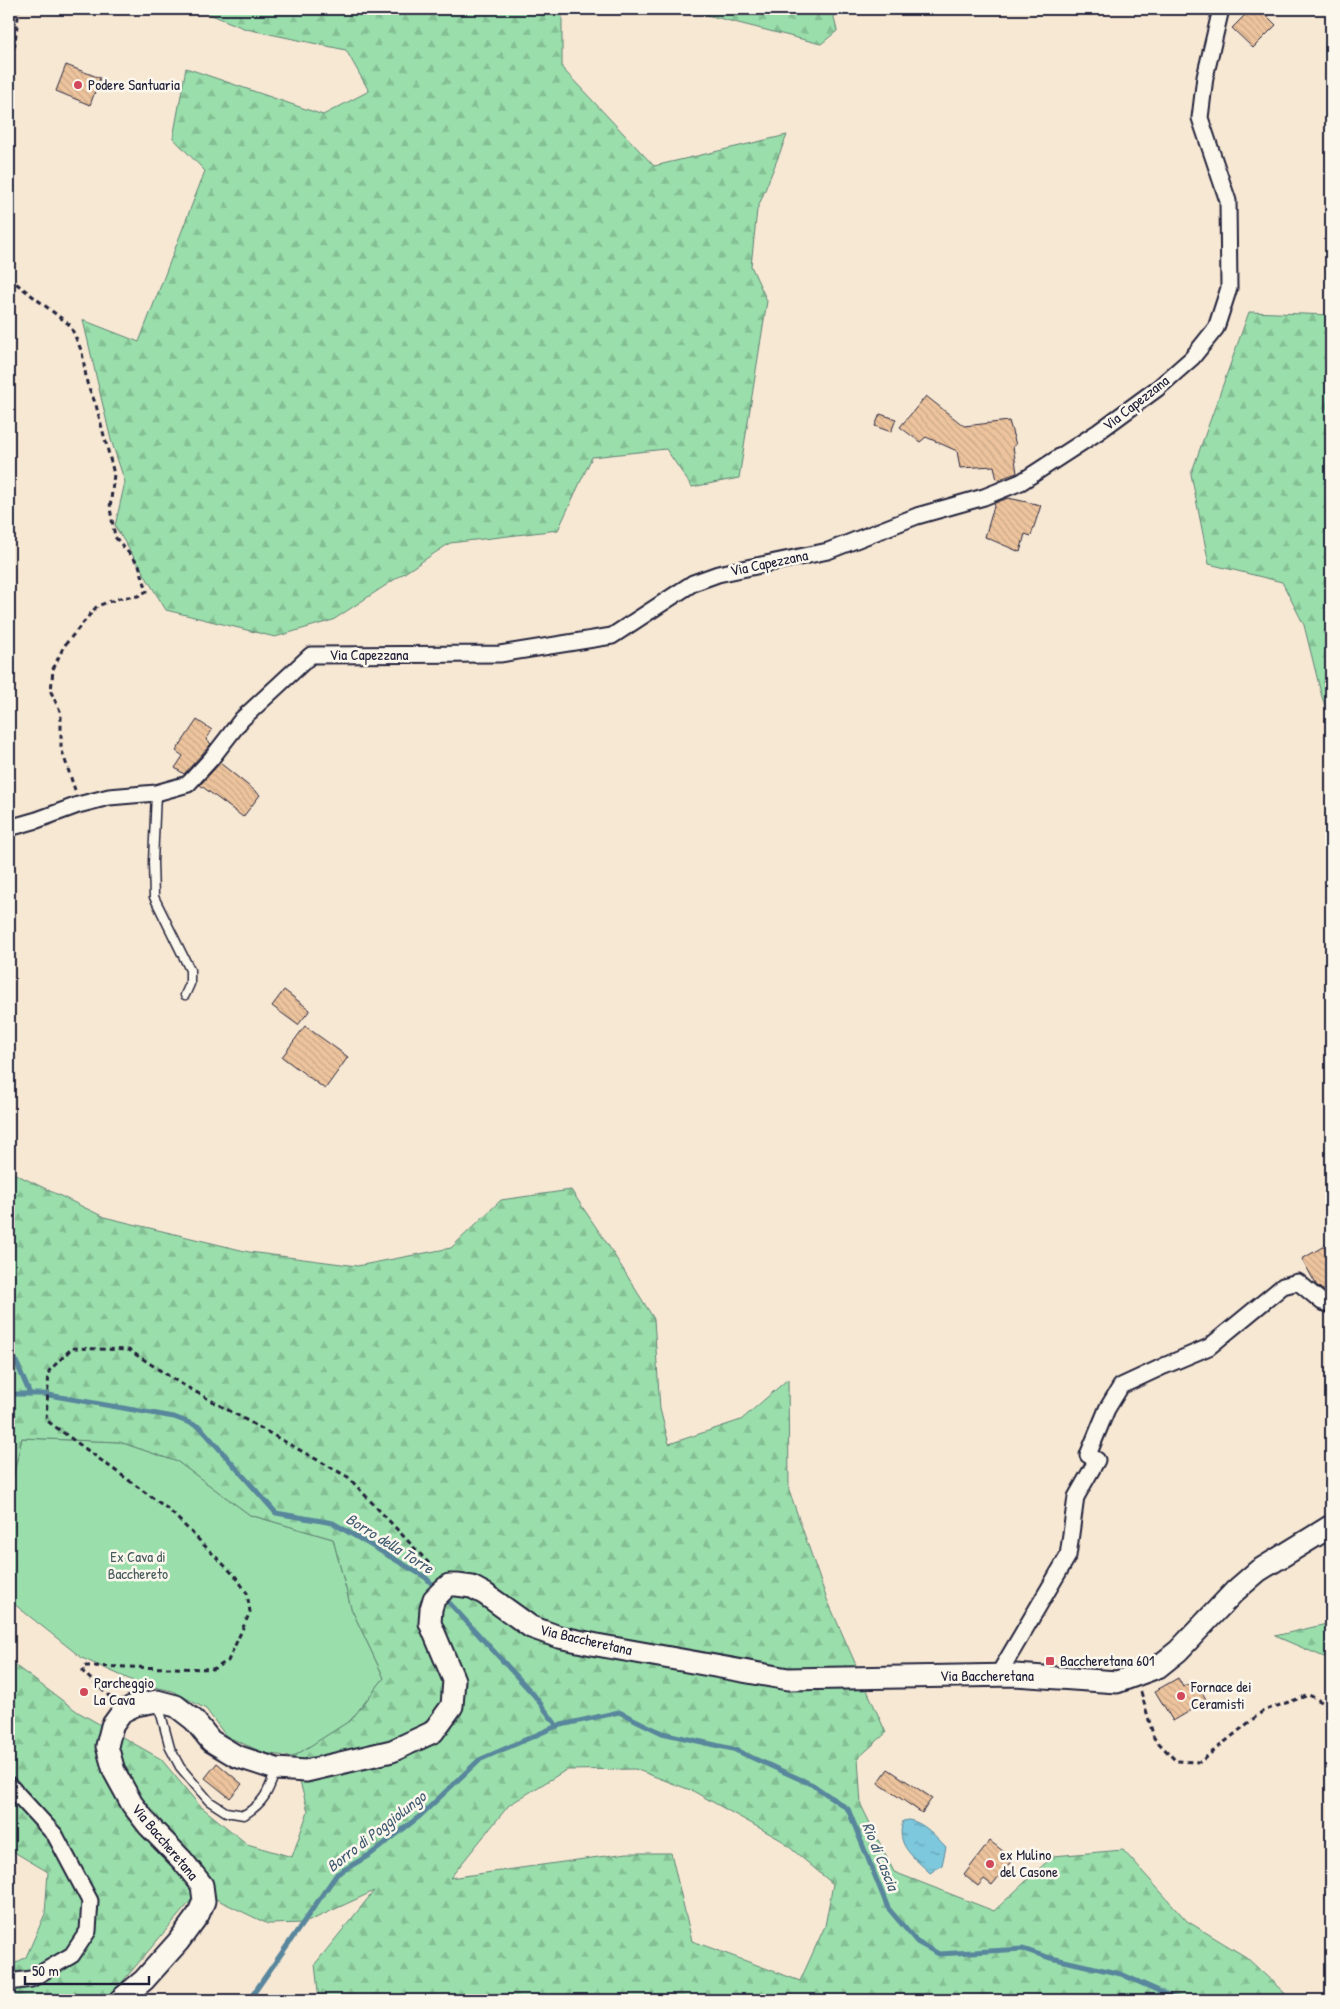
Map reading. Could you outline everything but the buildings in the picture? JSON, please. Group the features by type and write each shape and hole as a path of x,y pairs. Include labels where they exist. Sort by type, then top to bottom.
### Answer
{"street":[{"name":"Via Capezzana","path":"9,828 78,805 109,797 156,793 188,784 211,759 242,719 311,655 500,654 612,636 693,583 718,574 828,551 917,516 984,496 1020,482 1106,427 1158,388 1192,358 1216,328 1229,288 1228,201 1200,118 1205,77 1220,9"},
{"path":"998,1675 1068,1556 1076,1496 1097,1460 1088,1455 1107,1409 1121,1386 1209,1347 1283,1286 1298,1282 1322,1302 1331,1305"},
{"name":"Via Baccheretana","path":"442,1591 472,1587 485,1594 531,1627 559,1637 788,1679 998,1675 1118,1682 1158,1667 1178,1652 1235,1591 1258,1572 1331,1526"},
{"path":"123,1710 136,1705 157,1701 176,1706 194,1720 210,1741 236,1756 276,1769 306,1771 392,1751 433,1732 452,1706 454,1680 430,1623 431,1609 442,1591"},
{"name":"Via Baccheretana","path":"120,2000 144,1980 178,1942 198,1915 204,1901 202,1885 138,1812 114,1771 107,1746 112,1726 123,1710"},
{"path":"9,1785 55,1835 90,1901 88,1931 72,1955 30,1980 9,1982"}],"lane":[{"path":"156,793 152,862 154,897 190,970 190,984 185,995"},
{"path":"157,1701 170,1748 180,1767 209,1801 226,1812 244,1815 258,1806 269,1789 276,1769"}],"path":[{"path":"9,54 14,50 19,9"},
{"path":"9,278 70,325 82,352 87,383 96,405 114,474 110,508 115,537 138,565 147,591 138,596 120,598 97,606 64,646 53,669 51,692 61,713 61,748 78,805"},
{"path":"123,1710 83,1672 83,1668 86,1666 213,1668 228,1661 250,1612 249,1603 247,1593 236,1577 168,1509 46,1420 49,1371 72,1348 129,1350 178,1382 348,1477 442,1591"},
{"path":"1136,1675 1154,1738 1176,1761 1200,1762 1263,1711 1290,1701 1309,1695 1331,1707"}],"green space":[{"path":"197,9 562,9 562,68 654,166 787,135 757,210 751,266 767,301 739,478 692,487 666,449 592,457 558,530 450,543 333,620 275,637 166,610 115,526 125,482 111,440 83,320 139,342 205,171 173,138 186,68 323,115 369,91 346,50 246,29"},
{"path":"683,9 832,9 837,31 821,44"},
{"path":"1249,312 1331,315 1331,723 1322,697 1304,625 1282,582 1209,564 1191,474"},
{"path":"9,1171 104,1217 249,1252 357,1266 451,1248 501,1200 571,1190 654,1319 660,1409 669,1444 741,1420 788,1379 789,1490 826,1597 886,1733 858,1758 861,1805 894,1872 994,1911 1053,1856 1123,1850 1187,1921 1246,1957 1292,2000 319,2000 315,1964 374,1891 305,1923 268,1924 199,1891 107,2000 9,2000 9,1967 26,1957 45,1914 48,1872 9,1849 9,1661 78,1712 161,1759 199,1805 247,1844 292,1857 308,1811 293,1757 351,1720 384,1678 351,1608 333,1539 250,1515 178,1462 120,1442 22,1438 12,1481 9,1513","holes":["635,1769 693,1791 781,1840 833,1884 825,1926 800,1981 692,1941 671,1853 627,1853 450,1878 509,1805 566,1770"]},
{"name":"Ex Cava di Bacchereto","path":"22,1438 120,1442 178,1462 250,1515 333,1539 351,1608 384,1678 351,1720 293,1757 264,1753 226,1736 206,1709 173,1691 140,1684 82,1658 9,1600 9,1513 12,1481"},
{"path":"1331,1623 1331,1660 1275,1636"}],"water":[{"path":"909,1820 925,1827 946,1847 942,1865 930,1873 912,1856 904,1844 901,1830 903,1821"}],"waterway":[{"path":"9,1345 30,1394"},
{"name":"Borro della Torre","path":"9,1394 43,1394 174,1417 200,1427 276,1513 333,1523 425,1577 437,1589"},
{"name":"Borro della Torre","path":"443,1596 534,1695 557,1726"},
{"name":"Rio di Cascia","path":"249,2000 337,1874 371,1854 420,1816 479,1760 557,1726 619,1712 662,1733 733,1749 813,1785 848,1809 888,1908 917,1942 939,1954 1023,1949 1047,1957 1121,1974 1179,2000"}],"place":[{"name":"Podere Santuaria","path":"78,85"},
{"name":"Baccheretana 601","path":"1050,1661"},
{"name":"Parcheggio La Cava","path":"84,1692"},
{"name":"Fornace dei Ceramisti","path":"1181,1696"},
{"name":"ex Mulino del Casone","path":"990,1864"}],"water label":[{"name":"Borro di Poggiolungo","path":"376,1831"}]}
